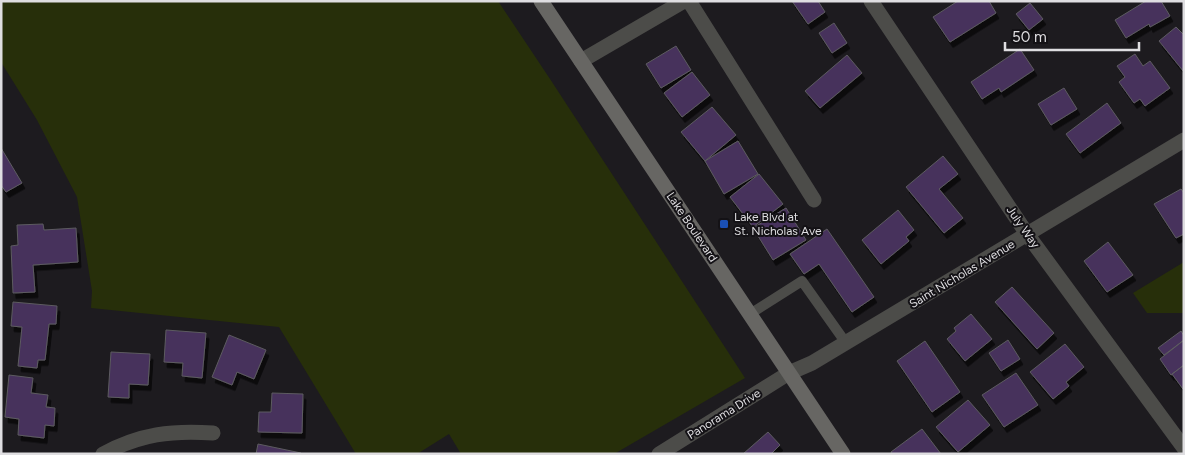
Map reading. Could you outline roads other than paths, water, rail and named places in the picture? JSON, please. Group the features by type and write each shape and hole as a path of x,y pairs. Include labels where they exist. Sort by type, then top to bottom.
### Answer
{"main road":[{"name":"Lake Boulevard","path":"541,1 843,454"}],"street":[{"path":"581,61 684,1"},
{"path":"690,1 814,200"},
{"name":"July Way","path":"871,1 1027,234 1184,448"},
{"name":"Saint Nicholas Avenue","path":"790,373 812,363 846,343 1184,140"},
{"name":"Panorama Drive","path":"659,454 790,373"},
{"path":"103,454 117,446 146,436 169,432 213,433"}],"lane":[{"path":"750,314 802,281 846,343"}],"place":[{"name":"Lake Blvd at St. Nicholas Ave","path":"724,224"}]}
